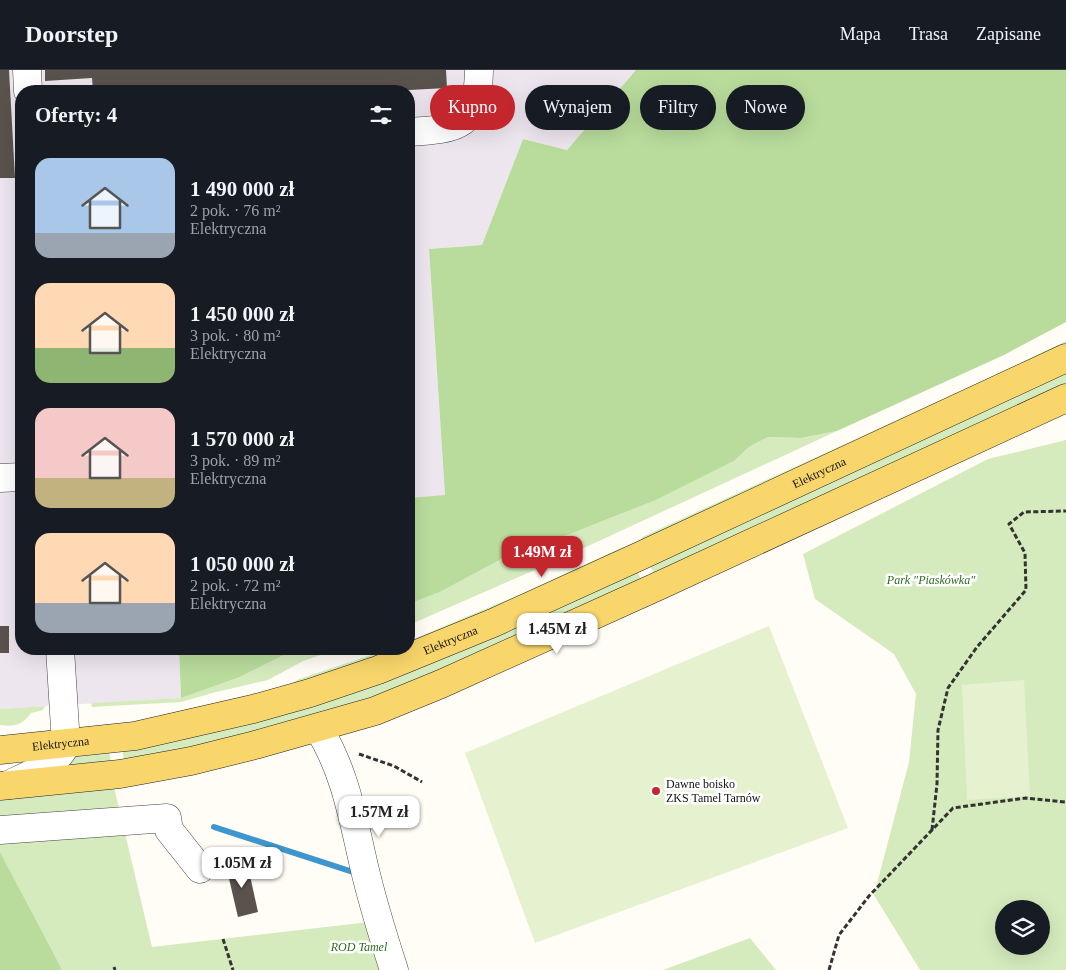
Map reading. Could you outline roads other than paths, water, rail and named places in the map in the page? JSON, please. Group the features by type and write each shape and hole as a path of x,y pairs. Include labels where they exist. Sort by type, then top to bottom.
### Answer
{"main road":[{"name":"Elektryczna","path":"415,655 493,623 640,556 1066,358"},
{"path":"4,785 120,774 324,738 375,711 441,684 654,588 1066,398"},
{"name":"Elektryczna","path":"0,750 135,736 220,717 310,693 378,670 415,655"}],"street":[{"path":"27,70 28,85"},
{"path":"415,132 440,130 457,126 473,110 478,89 478,70"},
{"path":"0,478 15,477"},
{"path":"4,785 38,770 59,756 66,744 60,655"},
{"path":"324,738 345,784 378,921 394,970"},
{"path":"0,830 167,818 169,830 200,869"}],"waterway":[{"path":"214,827 356,873"}],"place":[{"name":"Dawne boisko ZKS Tamel Tarnów","path":"656,791"}],"park label":[{"name":"Park \"Piaskówka\"","path":"931,580"},
{"name":"ROD Tamel","path":"359,947"}]}
